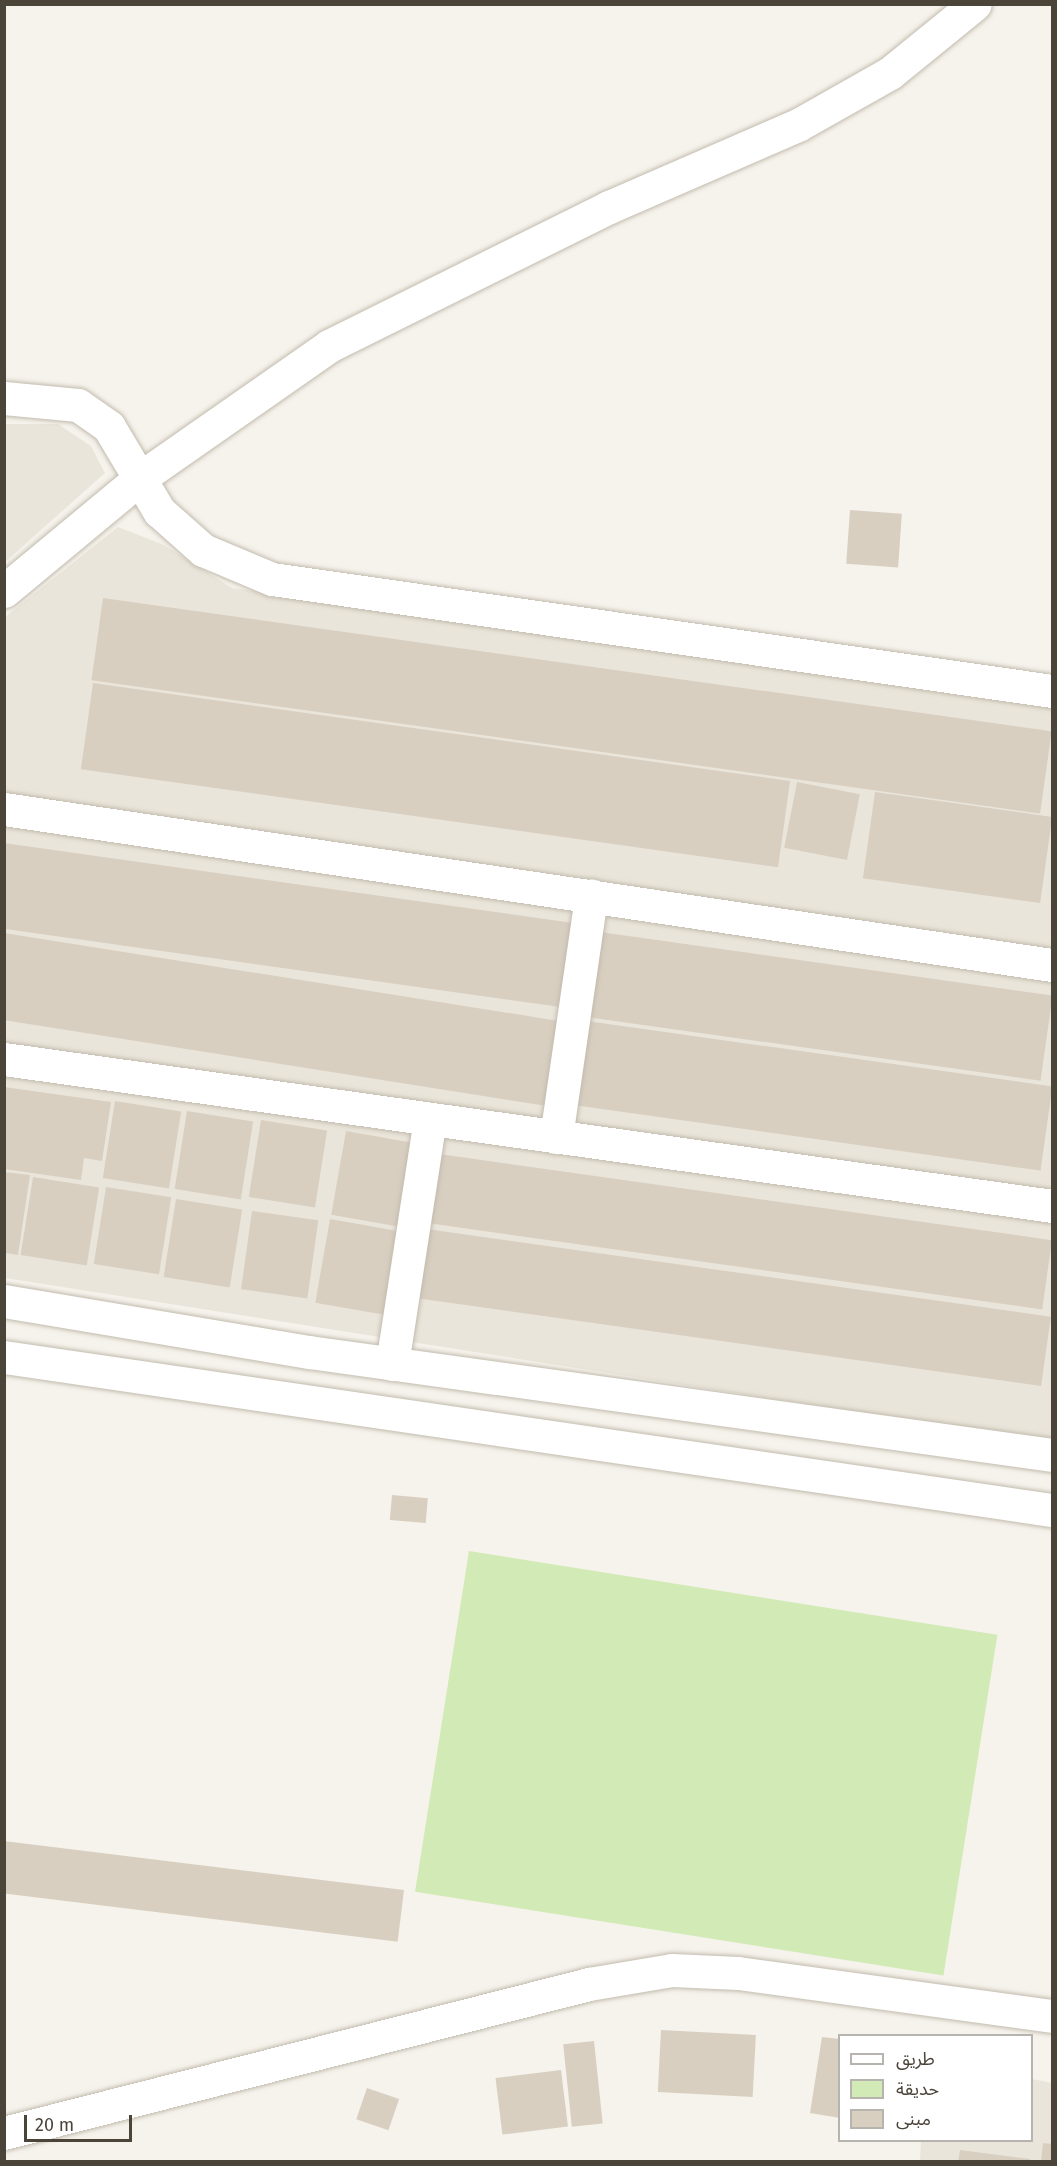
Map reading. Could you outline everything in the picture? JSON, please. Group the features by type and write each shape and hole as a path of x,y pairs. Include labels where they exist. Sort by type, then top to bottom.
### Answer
{"street":[{"path":"4,591 140,478 329,346 609,207 798,125 890,72 975,4"},
{"path":"4,398 78,405 109,428 159,511 203,550 272,579 1053,691"},
{"path":"4,809 1053,964"},
{"path":"556,1137 591,896"},
{"path":"4,1059 1053,1206"},
{"path":"392,1364 430,1119"},
{"path":"4,1301 392,1364 1053,1455"},
{"path":"4,1357 1053,1510"},
{"path":"4,2133 589,1984 672,1970 738,1973 1053,2016"}],"shaded area":[{"path":"5,424 58,424 91,446 105,473 5,562"},
{"path":"118,527 164,545 232,588 1052,698 1052,1443 5,1278 4,618"},
{"path":"1033,2079 1052,2083 1052,2161 920,2162 921,2142 1033,2142"}],"green space":[{"path":"469,1551 997,1635 943,1975 415,1892"}],"building":[{"path":"850,510 902,514 898,567 846,564"},
{"path":"103,598 1052,731 1040,814 91,680"},
{"path":"93,683 790,781 778,867 81,769"},
{"path":"797,782 860,794 847,860 784,848"},
{"path":"875,792 1052,817 1040,903 863,878"},
{"path":"4,843 576,923 565,1008 4,929"},
{"path":"600,932 1052,996 1041,1081 588,1017"},
{"path":"4,933 559,1021 546,1106 4,1020"},
{"path":"587,1021 1052,1086 1041,1171 575,1105"},
{"path":"4,1087 111,1102 102,1161 84,1158 81,1180 4,1169"},
{"path":"115,1101 181,1111 169,1189 103,1178"},
{"path":"187,1111 253,1121 241,1200 175,1189"},
{"path":"261,1120 327,1130 315,1208 249,1197"},
{"path":"346,1131 414,1143 399,1227 331,1215"},
{"path":"439,1154 1052,1240 1042,1309 429,1223"},
{"path":"5,1172 30,1175 18,1255 5,1253"},
{"path":"33,1177 99,1187 87,1266 21,1255"},
{"path":"106,1187 171,1197 159,1274 94,1264"},
{"path":"176,1199 242,1209 230,1288 164,1277"},
{"path":"252,1211 318,1220 307,1299 241,1289"},
{"path":"330,1219 399,1231 384,1315 315,1303"},
{"path":"427,1229 1051,1317 1041,1386 417,1298"},
{"path":"392,1495 428,1498 426,1523 390,1520"},
{"path":"4,1841 404,1890 398,1942 4,1893"},
{"path":"661,2030 756,2035 753,2097 658,2092"},
{"path":"822,2037 838,2039 838,2118 810,2113"},
{"path":"594,2041 603,2124 572,2127 563,2044"},
{"path":"561,2070 568,2127 502,2135 495,2078"},
{"path":"367,2088 399,2099 388,2130 356,2119"},
{"path":"1043,2143 1052,2144 1052,2162 1041,2162"},
{"path":"960,2150 1030,2159 1029,2162 958,2162"}]}
